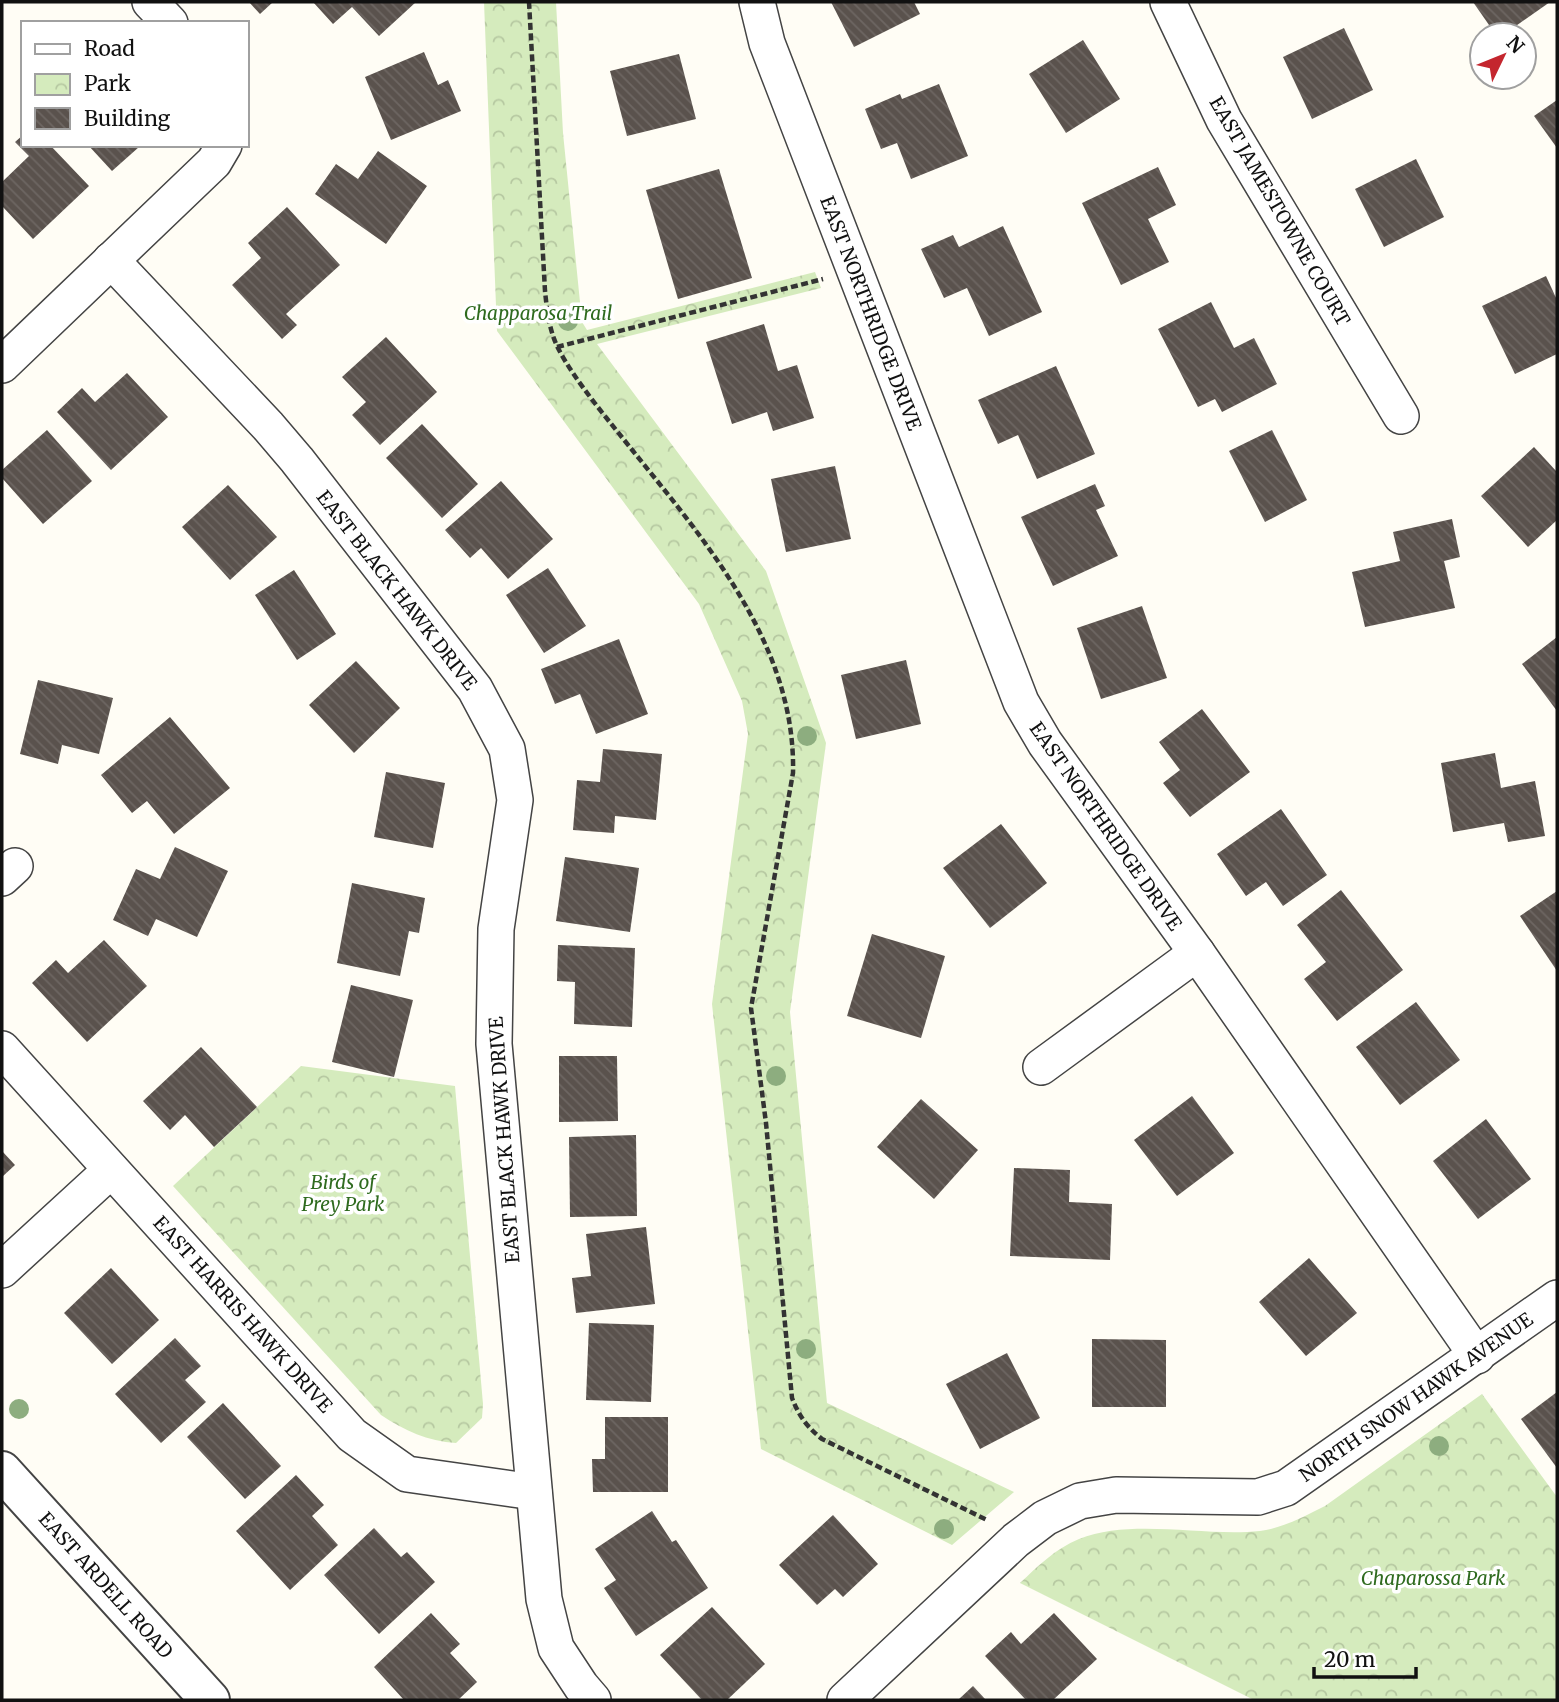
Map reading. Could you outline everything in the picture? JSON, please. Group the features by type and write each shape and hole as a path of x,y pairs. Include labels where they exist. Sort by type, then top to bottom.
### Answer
{"street":[{"path":"150,2 168,21"},
{"name":"EAST NORTHRIDGE DRIVE","path":"757,2 767,43 1020,702 1045,743 1197,953 1477,1356"},
{"name":"EAST JAMESTOWNE COURT","path":"1168,2 1224,120 1401,416"},
{"path":"2,365 214,162 223,147"},
{"name":"EAST BLACK HAWK DRIVE","path":"111,260 297,460 475,689 507,749 515,800 496,929 494,1044 534,1492 544,1599 556,1648 593,1700"},
{"path":"1041,1067 1197,953"},
{"name":"EAST HARRIS HAWK DRIVE","path":"2,1049 352,1435 407,1474 534,1492"},
{"path":"2,1270 111,1170"},
{"name":"NORTH SNOW HAWK AVENUE","path":"845,1700 1016,1541 1045,1518 1080,1501 1116,1495 1258,1497 1286,1488 1557,1298"},
{"name":"EAST ARDELL ROAD","path":"2,1471 210,1700"}],"path":[{"path":"529,2 545,291 549,320 557,347 619,433 721,564 767,648 779,678 789,721 794,750 793,773 751,1008 766,1123 792,1398 799,1415 822,1439 988,1520"},
{"path":"557,347 824,279"}],"green space":[{"name":"Chapparosa Trail","path":"484,2 556,2 563,133 582,322 587,330 815,272 821,288 597,344 766,571 826,743 790,1012 827,1403 1014,1492 952,1545 761,1449 712,1004 748,734 742,701 699,604 497,331"},
{"name":"Birds of Prey Park","path":"301,1066 455,1086 483,1404 482,1418 456,1443 417,1434 381,1415 173,1186"},
{"name":"Chaparossa Park","path":"1482,1394 1557,1497 1557,1700 1254,1700 1020,1583 1062,1548 1079,1539 1100,1533 1145,1529 1260,1531 1294,1521 1325,1506"}],"building":[{"path":"249,2 273,2 260,14"},
{"path":"313,2 416,2 379,36 352,7 333,24"},
{"path":"831,2 914,2 920,14 854,47"},
{"path":"1473,2 1550,2 1523,21 1486,21"},
{"path":"1344,28 1373,90 1312,119 1283,57"},
{"path":"1083,40 1120,99 1066,133 1029,74"},
{"path":"424,52 438,85 448,80 461,111 391,140 365,77"},
{"path":"679,54 696,119 627,136 610,71"},
{"path":"939,84 968,156 911,179 897,143 881,149 865,109 900,94 902,99"},
{"path":"1557,100 1557,148 1534,116"},
{"path":"21,137 21,147 52,147 89,186 33,239 2,206 2,182 29,156 15,142"},
{"path":"90,147 139,147 112,171"},
{"path":"378,151 427,186 386,244 315,194 336,164 358,179"},
{"path":"1416,159 1444,217 1384,247 1355,189"},
{"path":"1158,167 1176,205 1148,219 1169,262 1121,285 1082,203"},
{"path":"719,169 752,278 678,299 646,190"},
{"path":"287,207 340,265 286,314 297,325 282,339 232,285 261,258 248,243"},
{"path":"1003,226 1042,312 989,336 967,288 944,298 921,249 953,235 959,247"},
{"path":"1546,276 1557,300 1557,354 1515,374 1482,306"},
{"path":"1211,302 1234,348 1254,338 1277,384 1222,412 1215,399 1198,407 1158,329"},
{"path":"764,324 778,371 797,365 814,418 773,431 767,412 732,424 706,342"},
{"path":"386,337 437,392 380,445 352,415 366,402 342,377"},
{"path":"1056,366 1095,454 1037,479 1018,435 998,444 978,400"},
{"path":"127,373 168,417 111,470 57,412 82,388 95,402"},
{"path":"422,424 478,484 442,518 386,458"},
{"path":"47,430 92,481 43,524 2,478 2,470"},
{"path":"1272,430 1307,500 1265,522 1229,451"},
{"path":"1534,447 1557,472 1557,520 1528,547 1481,496"},
{"path":"835,466 851,539 786,552 771,479"},
{"path":"501,481 553,539 508,579 481,548 470,558 445,530"},
{"path":"1095,484 1105,506 1096,510 1118,556 1053,586 1021,517"},
{"path":"228,485 277,537 230,580 182,527"},
{"path":"1452,519 1460,557 1444,561 1455,608 1365,627 1352,572 1400,561 1393,532"},
{"path":"548,568 586,626 544,653 506,595"},
{"path":"294,570 336,634 297,660 255,595"},
{"path":"1142,606 1167,678 1101,699 1077,628"},
{"path":"1557,637 1557,711 1522,664"},
{"path":"619,639 648,714 596,734 580,694 555,704 541,669"},
{"path":"906,660 921,724 856,739 841,675"},
{"path":"356,661 400,708 354,753 309,705"},
{"path":"38,680 113,698 99,754 62,745 58,764 20,754"},
{"path":"1202,709 1250,772 1190,817 1163,783 1180,770 1159,742"},
{"path":"170,717 230,788 174,834 147,801 132,813 101,775"},
{"path":"603,749 662,754 656,820 615,816 614,833 573,830 577,780 600,782"},
{"path":"1495,753 1501,788 1535,781 1545,836 1508,842 1504,823 1453,832 1441,763"},
{"path":"386,772 445,783 433,848 374,837"},
{"path":"1281,809 1327,875 1283,906 1266,882 1246,896 1217,854"},
{"path":"1001,824 1047,883 990,928 943,868"},
{"path":"175,847 228,871 197,937 156,919 148,936 113,920 136,869 160,879"},
{"path":"565,857 639,868 630,932 556,921"},
{"path":"352,883 425,898 419,933 409,931 400,976 337,963"},
{"path":"1341,890 1403,970 1337,1021 1304,979 1326,962 1297,925"},
{"path":"1557,891 1557,971 1520,916"},
{"path":"872,934 945,956 921,1038 847,1016"},
{"path":"104,940 147,986 87,1042 32,983 56,960 68,973"},
{"path":"558,945 635,948 632,1027 574,1024 575,982 557,981"},
{"path":"351,985 413,1000 394,1077 332,1062"},
{"path":"1416,1002 1460,1060 1400,1105 1356,1047"},
{"path":"201,1047 257,1107 214,1147 185,1115 170,1130 143,1101"},
{"path":"559,1056 617,1056 618,1121 559,1122"},
{"path":"1192,1096 1234,1153 1177,1196 1134,1140"},
{"path":"921,1099 978,1150 934,1199 877,1147"},
{"path":"1486,1119 1531,1179 1478,1219 1433,1161"},
{"path":"636,1135 637,1216 570,1217 569,1137"},
{"path":"2,1151 15,1165 2,1177"},
{"path":"1014,1168 1070,1170 1069,1202 1112,1204 1110,1260 1010,1256"},
{"path":"646,1227 655,1304 576,1313 572,1278 591,1276 586,1234"},
{"path":"1309,1258 1357,1313 1306,1356 1259,1302"},
{"path":"111,1268 159,1320 112,1364 64,1313"},
{"path":"589,1323 654,1325 651,1402 586,1400"},
{"path":"175,1338 201,1366 185,1380 206,1402 161,1443 115,1394"},
{"path":"1092,1339 1166,1340 1166,1407 1092,1407"},
{"path":"1007,1353 1040,1418 980,1449 946,1384"},
{"path":"1557,1392 1557,1468 1521,1419"},
{"path":"223,1403 281,1466 245,1499 187,1437"},
{"path":"605,1417 668,1417 668,1492 593,1492 592,1459 605,1459"},
{"path":"296,1475 324,1505 312,1516 338,1545 290,1590 236,1531"},
{"path":"652,1511 672,1542 676,1540 708,1588 636,1636 604,1588 616,1580 595,1549"},
{"path":"833,1515 878,1564 843,1597 835,1589 817,1605 779,1565"},
{"path":"374,1528 401,1557 407,1552 435,1582 379,1634 324,1575"},
{"path":"712,1607 765,1664 727,1700 702,1700 660,1655"},
{"path":"431,1613 460,1644 450,1653 477,1682 458,1700 404,1700 374,1667"},
{"path":"1054,1613 1097,1659 1053,1700 1026,1700 985,1656 1011,1632 1021,1644"},
{"path":"973,1686 986,1700 958,1700"}]}
